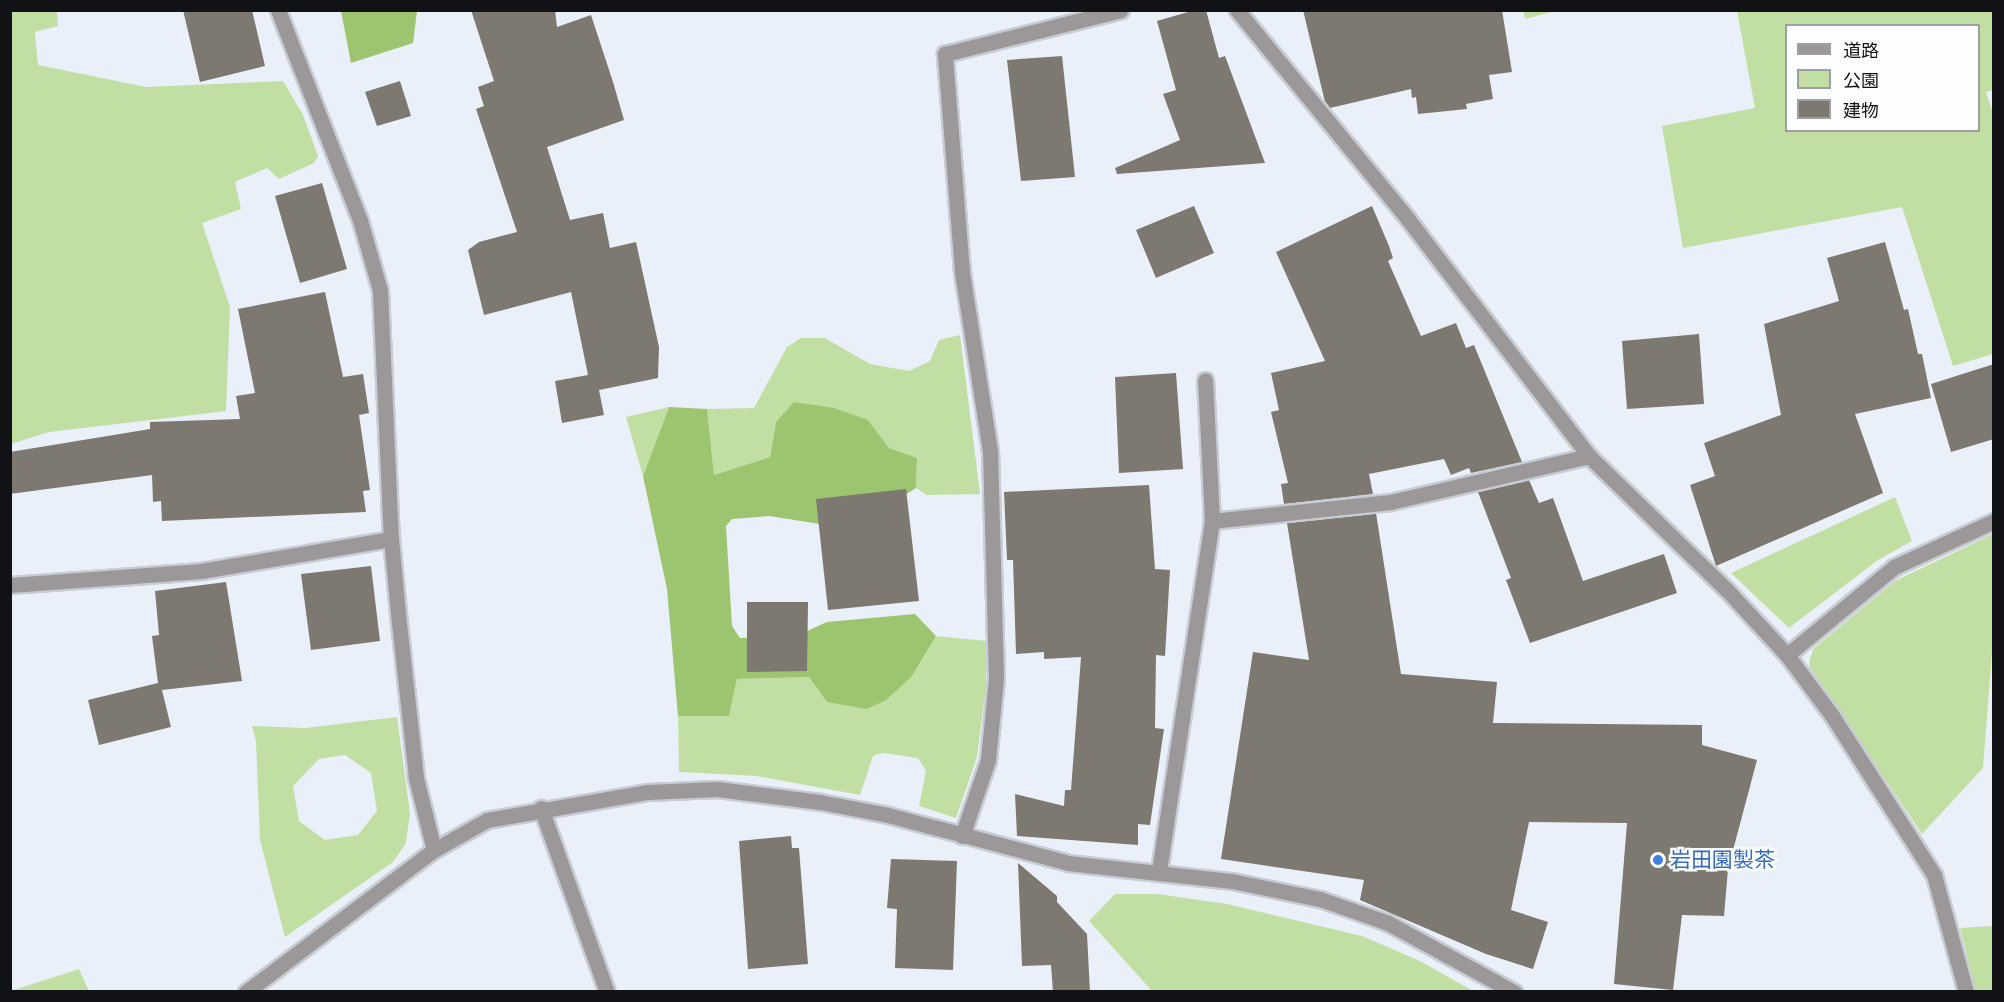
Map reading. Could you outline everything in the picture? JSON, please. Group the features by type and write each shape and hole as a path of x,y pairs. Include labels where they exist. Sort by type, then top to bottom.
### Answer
{"street":[{"path":"278,10 360,220 380,290 391,539 416,778 434,850"},
{"path":"962,836 987,760 996,678 990,451 962,272 945,54 1121,10"},
{"path":"1237,10 1407,218 1589,456 1726,589 1787,655 1833,717 1934,875 1966,992"},
{"path":"1159,871 1212,521 1205,380"},
{"path":"1212,521 1390,502 1589,456"},
{"path":"1787,655 1894,567 1994,521"},
{"path":"10,585 201,571 391,539"},
{"path":"246,992 434,850 487,820 541,808 647,792 717,789 820,802 1068,863 1159,871 1320,898 1388,923 1514,992"},
{"path":"541,808 607,992"}],"green space":[{"path":"11,10 57,11 58,26 35,32 38,65 146,87 283,81 303,115 318,156 314,163 279,179 267,168 235,182 241,209 202,223 230,307 226,411 49,432 11,444"},
{"path":"1523,10 1555,11 1525,19"},
{"path":"341,11 417,11 413,43 351,63"},
{"path":"1737,11 1993,11 1993,90 1986,92 1994,116 1993,354 1953,366 1902,207 1683,248 1662,126 1755,108"},
{"path":"960,335 980,494 927,495 916,488 917,458 889,448 868,420 776,422 770,457 714,475 707,409 754,408 787,347 801,338 825,338 870,364 909,371 930,361 939,340"},
{"path":"794,402 834,408 868,420 889,448 917,458 916,488 894,502 820,524 769,516 732,519 726,526 732,626 740,638 794,637 827,622 915,614 936,636 912,676 886,700 867,709 827,702 809,677 737,679 729,716 678,716 667,589 643,476 669,407 707,409 714,475 770,457 776,422"},
{"path":"669,407 643,476 626,417"},
{"path":"1895,497 1912,541 1878,560 1789,628 1731,573"},
{"path":"1993,534 1993,639 1983,768 1922,834 1809,666 1810,659 1813,649 1895,581"},
{"path":"936,636 987,641 986,687 977,757 956,818 919,806 926,771 918,758 883,753 873,756 860,795 756,776 679,772 678,716 729,716 737,679 809,677 827,702 912,676"},
{"path":"397,717 410,813 406,843 393,862 285,937 260,840 256,741 252,726 305,728","holes":["345,755 371,773 377,811 358,835 325,840 299,821 293,786 319,759"]},
{"path":"1115,894 1157,894 1227,904 1362,936 1420,961 1473,991 1152,991 1089,921"},
{"path":"1993,926 1993,991 1976,991 1960,928"},
{"path":"79,969 89,991 11,991"}],"building":[{"path":"183,10 252,10 265,66 200,82"},
{"path":"471,10 555,10 557,27 591,15 624,120 547,147 570,220 603,213 610,248 636,242 659,347 658,378 599,390 604,415 562,423 555,381 588,375 571,292 484,315 468,250 479,242 517,232 476,109 484,106 478,87 494,81"},
{"path":"1195,10 1206,10 1219,58 1225,56 1265,163 1117,174 1115,168 1180,140 1163,94 1176,90 1157,21"},
{"path":"1303,10 1502,10 1512,72 1489,75 1493,99 1466,104 1467,109 1418,114 1416,97 1412,98 1411,89 1330,108 1325,102"},
{"path":"1062,56 1075,177 1021,181 1007,60"},
{"path":"400,81 411,116 377,126 365,92"},
{"path":"322,183 347,269 300,283 275,196"},
{"path":"1194,206 1214,253 1156,278 1136,230"},
{"path":"1372,206 1393,258 1388,261 1421,336 1456,323 1466,348 1474,345 1522,462 1471,473 1469,468 1451,475 1444,459 1369,474 1373,494 1284,504 1281,484 1288,483 1271,412 1279,410 1271,373 1325,361 1276,252"},
{"path":"1885,242 1904,310 1908,309 1918,354 1922,354 1931,398 1855,414 1883,493 1716,566 1690,485 1715,476 1704,443 1781,415 1764,324 1839,301 1827,258"},
{"path":"325,292 343,377 363,374 369,413 359,415 370,490 363,491 366,512 162,521 161,501 153,502 152,475 10,494 10,452 150,429 150,422 240,419 236,396 255,393 238,309"},
{"path":"1699,334 1704,404 1627,409 1622,341"},
{"path":"1994,364 1994,439 1951,452 1931,384"},
{"path":"1176,373 1183,469 1119,473 1115,377"},
{"path":"1529,480 1539,503 1553,498 1583,581 1664,554 1677,593 1530,643 1506,580 1511,578 1478,492"},
{"path":"1149,485 1155,569 1170,570 1165,656 1156,655 1155,728 1164,729 1150,825 1138,824 1138,845 1017,836 1015,794 1064,806 1065,790 1071,790 1081,657 1044,659 1044,652 1016,654 1013,560 1007,560 1004,492"},
{"path":"906,489 919,601 828,610 816,499"},
{"path":"1376,513 1401,674 1497,682 1493,723 1702,725 1702,745 1757,760 1732,854 1738,861 1728,869 1724,916 1682,915 1673,990 1614,984 1627,823 1529,822 1511,910 1548,922 1533,969 1486,954 1360,900 1364,880 1221,859 1253,652 1309,660 1287,523"},
{"path":"371,566 380,641 311,650 301,574"},
{"path":"226,582 242,681 162,690 171,727 99,745 88,700 158,683 152,636 159,635 155,591"},
{"path":"747,602 808,602 807,671 747,672"},
{"path":"791,836 792,848 799,848 808,964 748,969 739,841"},
{"path":"891,859 957,861 953,970 895,968 897,909 887,908"},
{"path":"1018,863 1057,896 1057,902 1087,934 1090,992 1053,992 1051,965 1022,966"}],"place":[{"name":"岩田園製茶","path":"1658,860"}]}
